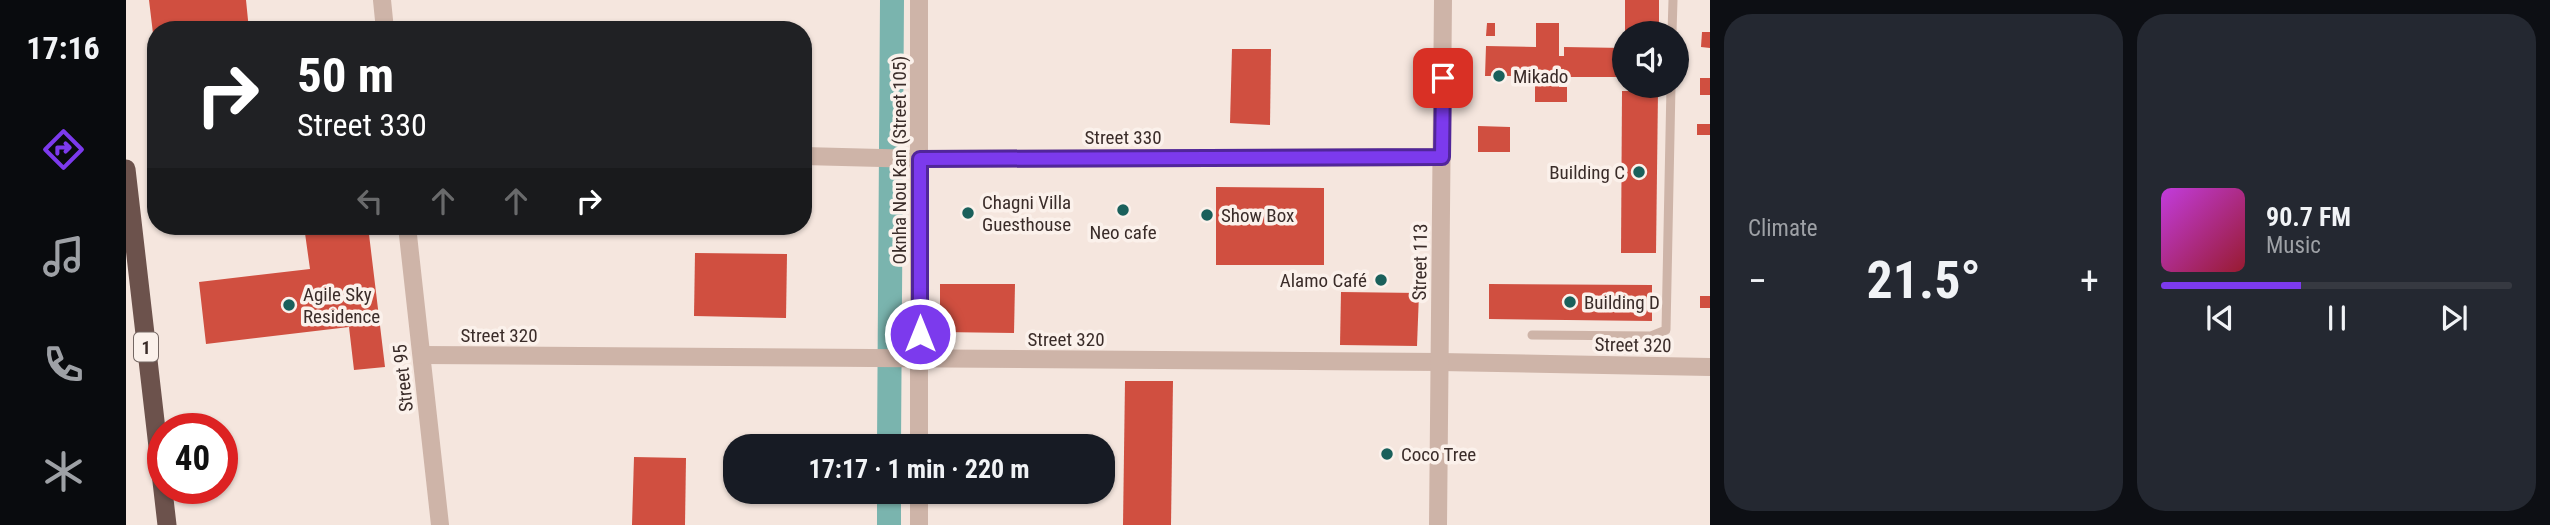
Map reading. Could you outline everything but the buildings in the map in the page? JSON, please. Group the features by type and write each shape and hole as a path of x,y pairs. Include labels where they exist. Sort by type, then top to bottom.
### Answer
{"highway":[{"name":"1","path":"126,169 136,343 167,525"}],"street":[{"path":"382,0 384,21"},
{"name":"Oknha Nou Kan (Street 105)","path":"918,434 911,359 912,159 919,0"},
{"name":"Street 113","path":"1438,525 1443,0"},
{"name":"Street 330","path":"812,156 912,159 1442,157"},
{"name":"Street 95","path":"408,235 440,525"},
{"name":"Street 320","path":"422,355 1440,362 1710,367"},
{"path":"919,504 919,525"}],"lane":[{"path":"1672,21 1673,0"},
{"path":"1532,335 1651,336 1666,330 1671,98"}],"waterway":[{"path":"889,434 892,0"},
{"path":"889,504 889,525"}],"place":[{"name":"Mikado","path":"1499,76"},
{"name":"Building C","path":"1639,172"},
{"name":"Neo cafe","path":"1123,210"},
{"name":"Chagni Villa Guesthouse","path":"968,213"},
{"name":"Show Box","path":"1207,215"},
{"name":"Alamo Café","path":"1381,280"},
{"name":"Building D","path":"1570,302"},
{"name":"Agile Sky Residence","path":"289,305"},
{"name":"Coco Tree","path":"1387,454"}],"route":[{"path":"920,334 920,159 1442,157 1443,78"}]}
